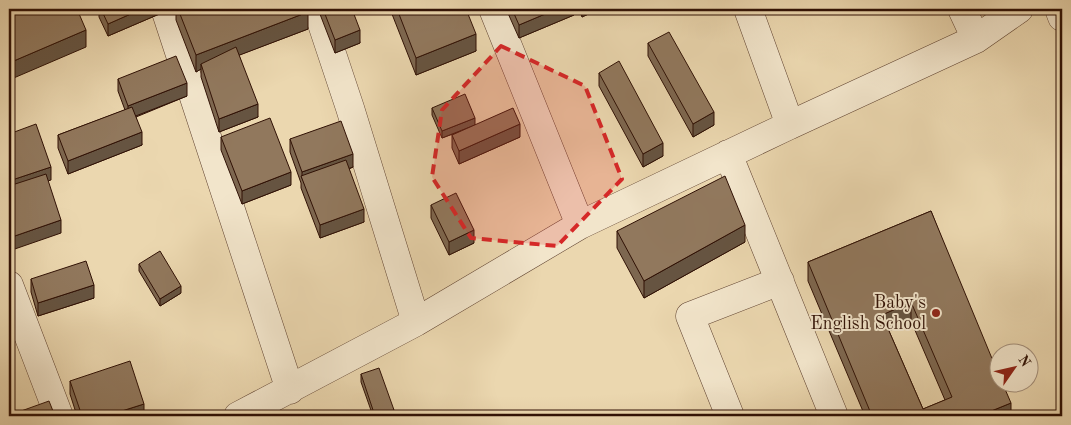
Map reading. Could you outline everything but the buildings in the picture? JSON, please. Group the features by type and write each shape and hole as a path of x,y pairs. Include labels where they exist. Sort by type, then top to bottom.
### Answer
{"street":[{"path":"165,9 290,390"},
{"path":"317,9 416,322"},
{"path":"493,9 580,225"},
{"path":"748,9 790,125"},
{"path":"962,9 976,39"},
{"path":"238,416 416,322 580,225 976,39 1019,9"},
{"path":"1059,9 1062,17"},
{"path":"728,154 834,416"},
{"path":"730,416 690,316 780,281"},
{"path":"9,285 60,416"}],"highlighted area":[{"path":"501,46 585,86 622,179 557,246 471,238 432,177 442,110"}],"place":[{"name":"Baby's English School","path":"936,313"}]}
